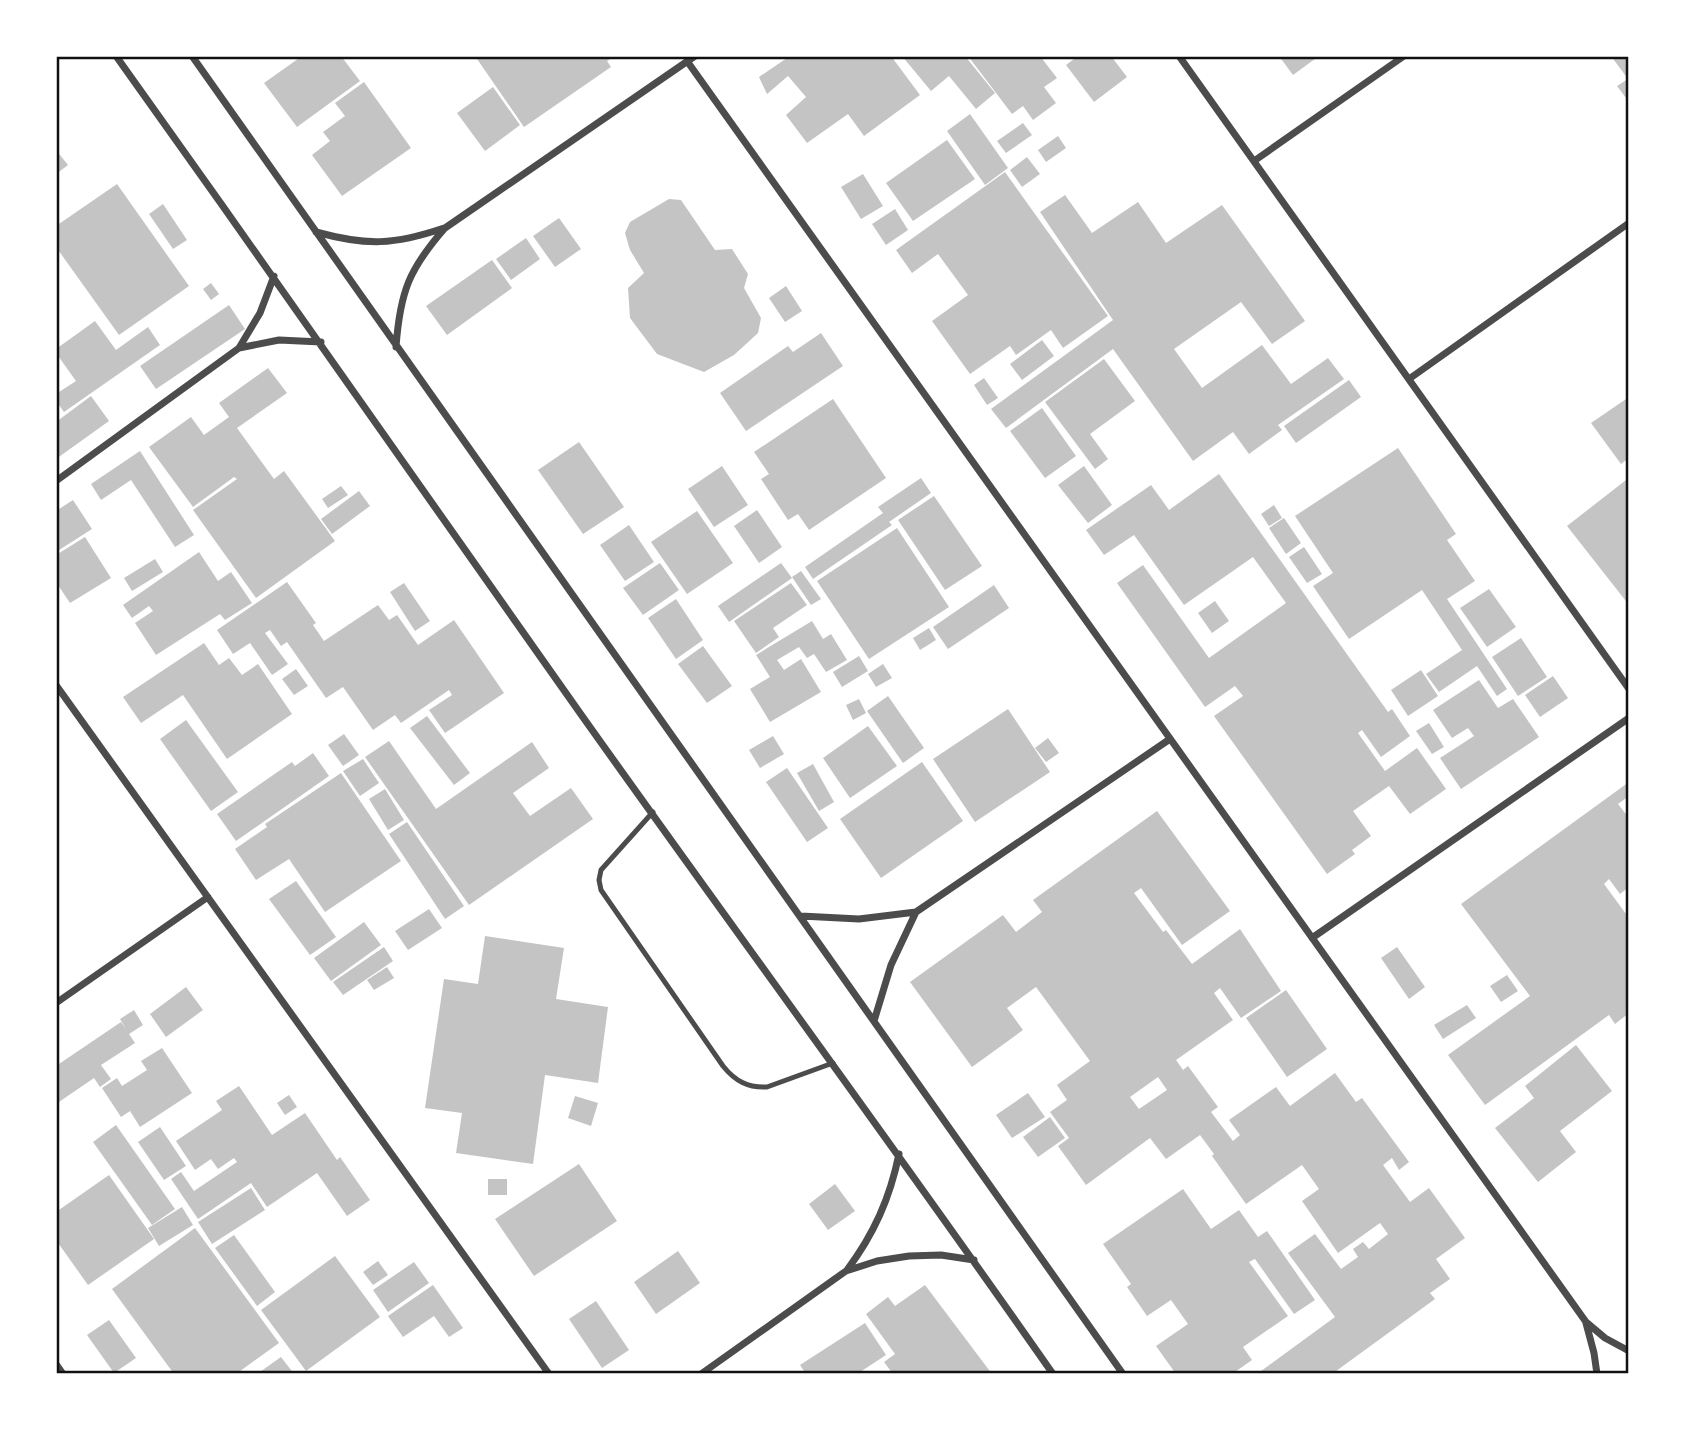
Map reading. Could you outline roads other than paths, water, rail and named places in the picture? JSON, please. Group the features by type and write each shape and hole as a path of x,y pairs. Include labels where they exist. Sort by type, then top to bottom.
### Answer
{"street":[{"path":"116,56 321,342 575,705 900,1154 1053,1374"},
{"path":"192,56 1123,1374"},
{"path":"396,347 399,313 407,282 423,253 445,228 695,56"},
{"path":"1179,56 1629,689"},
{"path":"1254,161 1404,56"},
{"path":"687,61 1586,1322 1605,1338 1629,1351"},
{"path":"1409,379 1629,223"},
{"path":"315,231 347,240 380,243 413,239 445,228"},
{"path":"56,481 239,348 260,313 274,276"},
{"path":"239,348 279,340 321,342"},
{"path":"56,685 549,1374"},
{"path":"1312,938 1629,718"},
{"path":"801,916 859,919 916,912 1170,739"},
{"path":"56,1003 208,897"},
{"path":"874,1021 891,965 916,912"},
{"path":"846,1271 861,1251 880,1216 894,1180 900,1154"},
{"path":"701,1374 846,1271 877,1261 909,1256 941,1255 974,1260"},
{"path":"1586,1322 1597,1374"},
{"path":"56,1364 63,1374"}],"lane":[{"path":"653,812 601,870 601,890 723,1066 738,1081 757,1088 767,1087 834,1063"}]}
